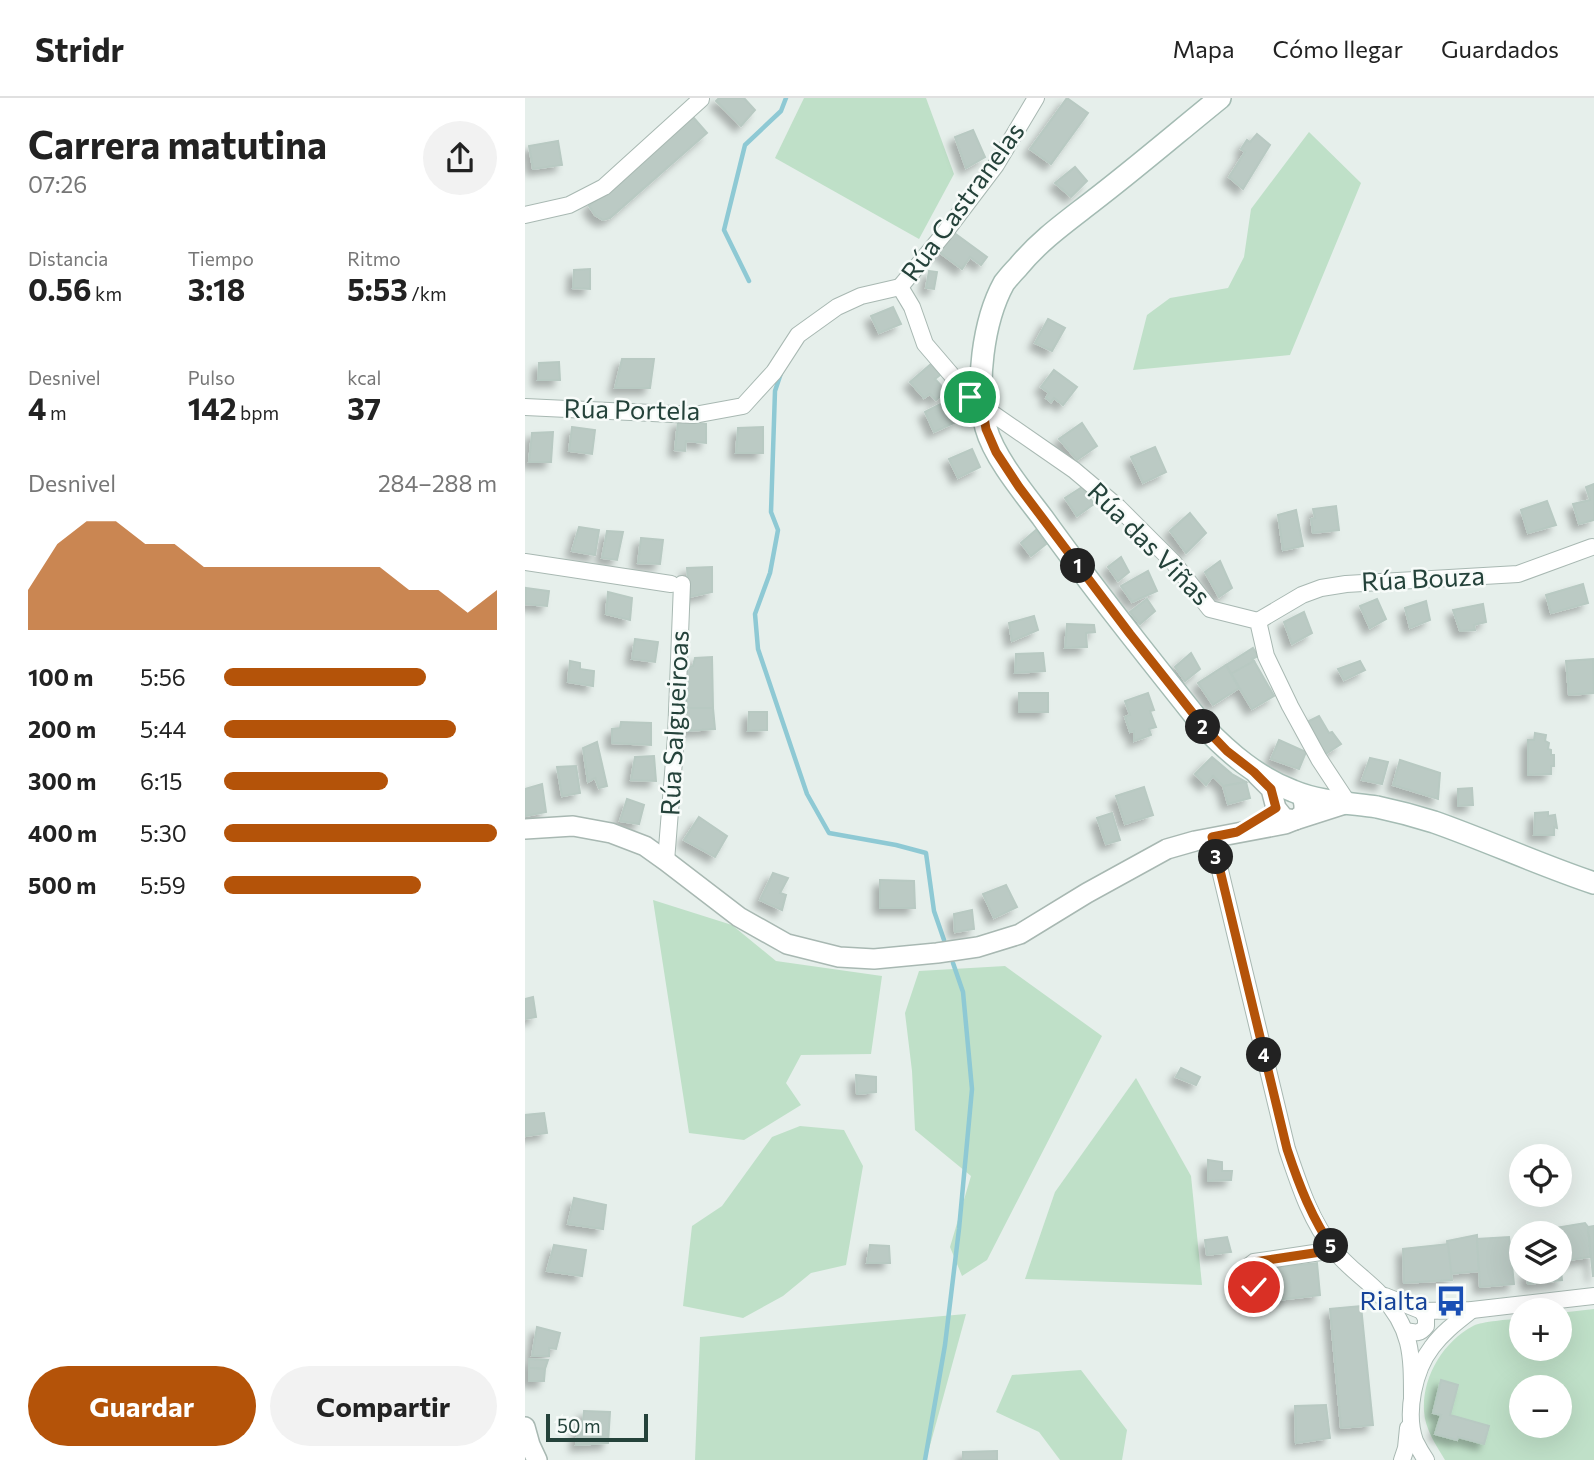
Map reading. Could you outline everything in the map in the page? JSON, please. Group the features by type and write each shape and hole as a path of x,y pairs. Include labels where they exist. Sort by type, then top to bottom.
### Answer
{"main road":[{"path":"1220,98 1048,235 1027,255 1005,283 992,314 984,350 982,382 986,429 996,452 1051,529 1203,726 1227,751 1254,772 1298,793 1434,822 1594,883"}],"street":[{"name":"Rúa Castranelas","path":"982,406 970,397 925,344 912,307 900,287 996,165 1036,98"},
{"path":"525,215 569,205 604,187 701,99"},
{"name":"Rúa Portela","path":"525,407 694,415 743,406 774,372 798,335 837,307 861,296 900,287"},
{"name":"Rúa das Viñas","path":"982,406 1075,470 1118,507 1173,562 1210,609 1258,621"},
{"name":"Rúa Bouza","path":"1258,621 1321,587 1518,574 1592,547"},
{"name":"Rúa Salgueiroas","path":"525,562 676,584 676,736 666,861"},
{"path":"525,829 573,826 611,833 645,846 739,918 787,944 839,957 874,959 978,947 1020,934 1167,849 1212,837 1285,824 1348,803 1319,759 1290,706 1266,656 1258,621"},
{"path":"1237,832 1276,808 1298,793 1304,813 1294,820 1284,818 1276,808 1271,789 1254,772"},
{"path":"1212,837 1287,1149 1300,1187 1315,1222 1334,1250 1380,1294 1406,1331 1412,1356 1411,1403 1402,1460"},
{"path":"1254,1287 1244,1282 1245,1269 1254,1262 1334,1250"},
{"path":"1380,1294 1422,1311 1472,1310 1594,1296"},
{"path":"1426,1460 1415,1440 1411,1403 1421,1362 1433,1345 1472,1310"},
{"path":"1406,1331 1421,1332 1426,1326 1422,1311"},
{"path":"525,1427 537,1460"}],"green space":[{"path":"804,98 926,98 954,174 919,239 775,158"},
{"path":"1309,132 1361,183 1290,355 1133,370 1147,315 1170,298 1228,288 1244,257 1251,209"},
{"path":"653,900 732,925 776,961 882,976 871,1054 801,1055 786,1083 801,1105 744,1140 689,1133"},
{"path":"1005,966 1102,1036 987,1260 962,1276 950,1247 971,1176 915,1130 905,1013 919,971"},
{"path":"1136,1078 1191,1176 1202,1285 1025,1279 1055,1192"},
{"path":"800,1126 844,1130 863,1166 846,1265 811,1273 783,1296 743,1318 683,1306 692,1226 722,1206 772,1137"},
{"path":"1594,1309 1594,1460 1445,1460 1425,1418 1424,1398 1431,1373 1452,1341 1473,1326 1509,1320 1509,1361 1572,1361 1572,1312"},
{"path":"966,1314 926,1460 695,1460 700,1337"},
{"path":"1081,1370 1127,1430 1122,1460 1060,1460 1039,1432 996,1412 1012,1375"}],"building":[{"path":"719,98 744,98 755,110 741,126 716,101"},
{"path":"1067,98 1088,113 1051,164 1030,149"},
{"path":"693,117 707,133 610,218 603,220 595,215 589,206"},
{"path":"973,130 985,157 966,168 955,137"},
{"path":"1257,134 1270,145 1243,189 1229,177 1245,152 1241,149 1247,140 1250,142"},
{"path":"558,141 562,165 533,169 529,146"},
{"path":"1075,167 1087,181 1071,197 1055,183"},
{"path":"953,232 987,257 981,265 970,257 962,269 939,252"},
{"path":"590,269 590,289 573,288 574,270"},
{"path":"929,271 937,272 934,289 926,288"},
{"path":"893,307 901,324 879,333 871,316"},
{"path":"1048,319 1065,328 1052,351 1035,343"},
{"path":"622,359 654,359 650,388 615,388"},
{"path":"559,362 560,380 538,380 539,363"},
{"path":"931,364 940,375 935,379 946,391 936,400 930,394 924,398 910,382"},
{"path":"1054,370 1077,387 1063,405 1054,398 1051,402 1046,398 1049,393 1041,387"},
{"path":"948,400 958,421 934,432 925,412"},
{"path":"678,421 706,424 706,443 686,441 685,451 675,450"},
{"path":"1082,423 1097,446 1077,460 1059,439"},
{"path":"572,427 595,430 592,454 569,451"},
{"path":"763,427 763,453 736,453 738,428"},
{"path":"553,432 551,462 529,462 532,433"},
{"path":"1155,447 1166,472 1143,483 1131,457"},
{"path":"972,449 980,467 958,478 949,459"},
{"path":"1594,484 1594,520 1579,524 1573,504 1590,500 1586,487"},
{"path":"1082,487 1094,504 1077,516 1065,498"},
{"path":"1547,501 1556,525 1528,533 1521,510"},
{"path":"1336,506 1339,530 1313,533 1313,509"},
{"path":"1296,510 1303,546 1283,550 1278,515"},
{"path":"1190,513 1206,533 1186,553 1170,531"},
{"path":"579,527 599,530 595,555 572,551"},
{"path":"1036,530 1046,544 1031,556 1021,543"},
{"path":"607,531 623,532 617,560 602,558"},
{"path":"641,538 663,540 660,564 638,563"},
{"path":"1121,557 1129,572 1118,581 1108,567"},
{"path":"1220,561 1232,588 1219,597 1205,572"},
{"path":"712,567 712,592 689,597 687,568"},
{"path":"1148,571 1157,591 1132,602 1121,586"},
{"path":"1583,584 1588,603 1551,613 1546,595"},
{"path":"526,588 549,591 547,606 525,604"},
{"path":"608,592 632,598 630,620 606,614"},
{"path":"1147,599 1155,611 1140,624 1130,612"},
{"path":"1377,599 1386,619 1370,628 1360,606"},
{"path":"1426,601 1430,620 1410,628 1405,608"},
{"path":"1483,604 1486,622 1474,625 1475,630 1460,631 1453,610"},
{"path":"1304,612 1312,633 1292,644 1284,622"},
{"path":"1034,616 1038,630 1012,641 1009,623"},
{"path":"1067,624 1094,625 1095,632 1086,633 1087,647 1065,648"},
{"path":"635,639 658,642 655,662 632,659"},
{"path":"1253,648 1258,656 1252,659 1254,661 1231,674 1226,665"},
{"path":"1043,653 1045,671 1015,673 1016,654"},
{"path":"1191,653 1200,669 1185,681 1175,667"},
{"path":"712,657 713,708 687,708 685,667 693,666 695,658"},
{"path":"1593,659 1594,693 1569,695 1566,661"},
{"path":"570,661 580,663 580,669 594,671 593,686 568,682"},
{"path":"1254,661 1274,696 1252,709 1231,674"},
{"path":"1360,661 1365,670 1344,680 1338,669"},
{"path":"1226,665 1239,688 1213,705 1198,683"},
{"path":"1019,693 1048,693 1048,712 1019,712"},
{"path":"1148,693 1154,710 1150,711 1156,727 1149,729 1151,735 1134,741 1134,731 1130,732 1125,717 1130,715 1125,701"},
{"path":"687,708 713,708 715,729 686,731"},
{"path":"749,712 767,712 767,730 748,731"},
{"path":"1319,716 1329,733 1332,732 1341,744 1324,755 1305,723"},
{"path":"621,722 651,723 651,745 612,743 612,729 620,728"},
{"path":"1535,733 1546,735 1548,749 1551,750 1551,755 1554,755 1551,774 1528,775 1528,740 1534,740"},
{"path":"1279,740 1306,752 1299,769 1271,759"},
{"path":"597,742 607,786 599,788 595,778 588,782 583,748"},
{"path":"654,756 656,781 631,780 635,757"},
{"path":"1212,757 1246,782 1223,786 1213,776 1206,785 1195,774"},
{"path":"1370,758 1388,762 1382,784 1362,780"},
{"path":"1400,760 1440,773 1438,799 1393,785"},
{"path":"576,766 580,793 562,796 557,767"},
{"path":"1246,782 1250,798 1228,804 1223,786"},
{"path":"542,784 546,812 525,816 525,789"},
{"path":"1144,787 1153,815 1125,824 1116,796"},
{"path":"1472,788 1473,805 1458,806 1458,789"},
{"path":"627,799 644,805 639,824 620,821"},
{"path":"1548,812 1548,816 1555,815 1557,828 1554,827 1554,835 1534,835 1535,813"},
{"path":"1112,813 1120,840 1106,844 1097,818"},
{"path":"699,817 727,836 715,857 684,840"},
{"path":"773,873 788,878 780,893 786,895 782,910 760,900"},
{"path":"880,880 914,881 915,908 880,908"},
{"path":"1006,885 1017,907 994,918 983,894"},
{"path":"972,910 974,929 955,932 954,914"},
{"path":"533,997 536,1017 525,1019 525,999"},
{"path":"1181,1068 1200,1077 1196,1085 1176,1077"},
{"path":"856,1075 876,1077 876,1092 857,1094"},
{"path":"544,1113 547,1133 525,1136 525,1115"},
{"path":"1208,1160 1222,1162 1222,1171 1232,1171 1231,1180 1208,1181"},
{"path":"574,1198 606,1205 603,1229 568,1224"},
{"path":"1585,1223 1588,1227 1591,1257 1572,1259 1572,1225"},
{"path":"1594,1226 1594,1276 1593,1276 1588,1227"},
{"path":"1477,1235 1479,1271 1450,1274 1447,1241"},
{"path":"1227,1237 1231,1252 1207,1255 1205,1240"},
{"path":"1509,1237 1509,1284 1514,1284 1480,1287 1477,1239"},
{"path":"1448,1244 1452,1280 1404,1283 1403,1249"},
{"path":"554,1245 586,1250 582,1276 547,1271"},
{"path":"870,1245 889,1246 890,1263 867,1263"},
{"path":"1317,1263 1320,1295 1259,1302 1255,1270"},
{"path":"1361,1306 1373,1425 1341,1428 1330,1309"},
{"path":"537,1327 560,1333 556,1349 549,1348 549,1356 532,1356"},
{"path":"529,1359 548,1360 545,1369 529,1368"},
{"path":"529,1368 545,1369 544,1381 529,1381"},
{"path":"1441,1380 1458,1385 1450,1415 1489,1426 1484,1444 1435,1434 1441,1415 1433,1413"},
{"path":"1326,1405 1330,1438 1296,1443 1295,1406"},
{"path":"584,1411 610,1412 608,1443 576,1445 578,1429 582,1429"},
{"path":"997,1451 997,1460 963,1460 963,1452"}],"waterway":[{"path":"749,281 724,230 745,145 781,111 786,98"},
{"path":"781,373 775,391 771,512 778,530 770,573 755,614 758,649 807,794 829,833 926,853 934,911 944,940"},
{"path":"925,1460 945,1345 972,1089 963,992 953,963"}],"place":[{"name":"Rialta","path":"1451,1301"}],"route":[{"path":"970,397 982,406 986,429 996,452 1019,487 1130,634 1203,726 1271,789 1276,808 1237,832 1212,837 1287,1149 1315,1222 1334,1250 1254,1262 1245,1269 1244,1282 1254,1287"}]}
